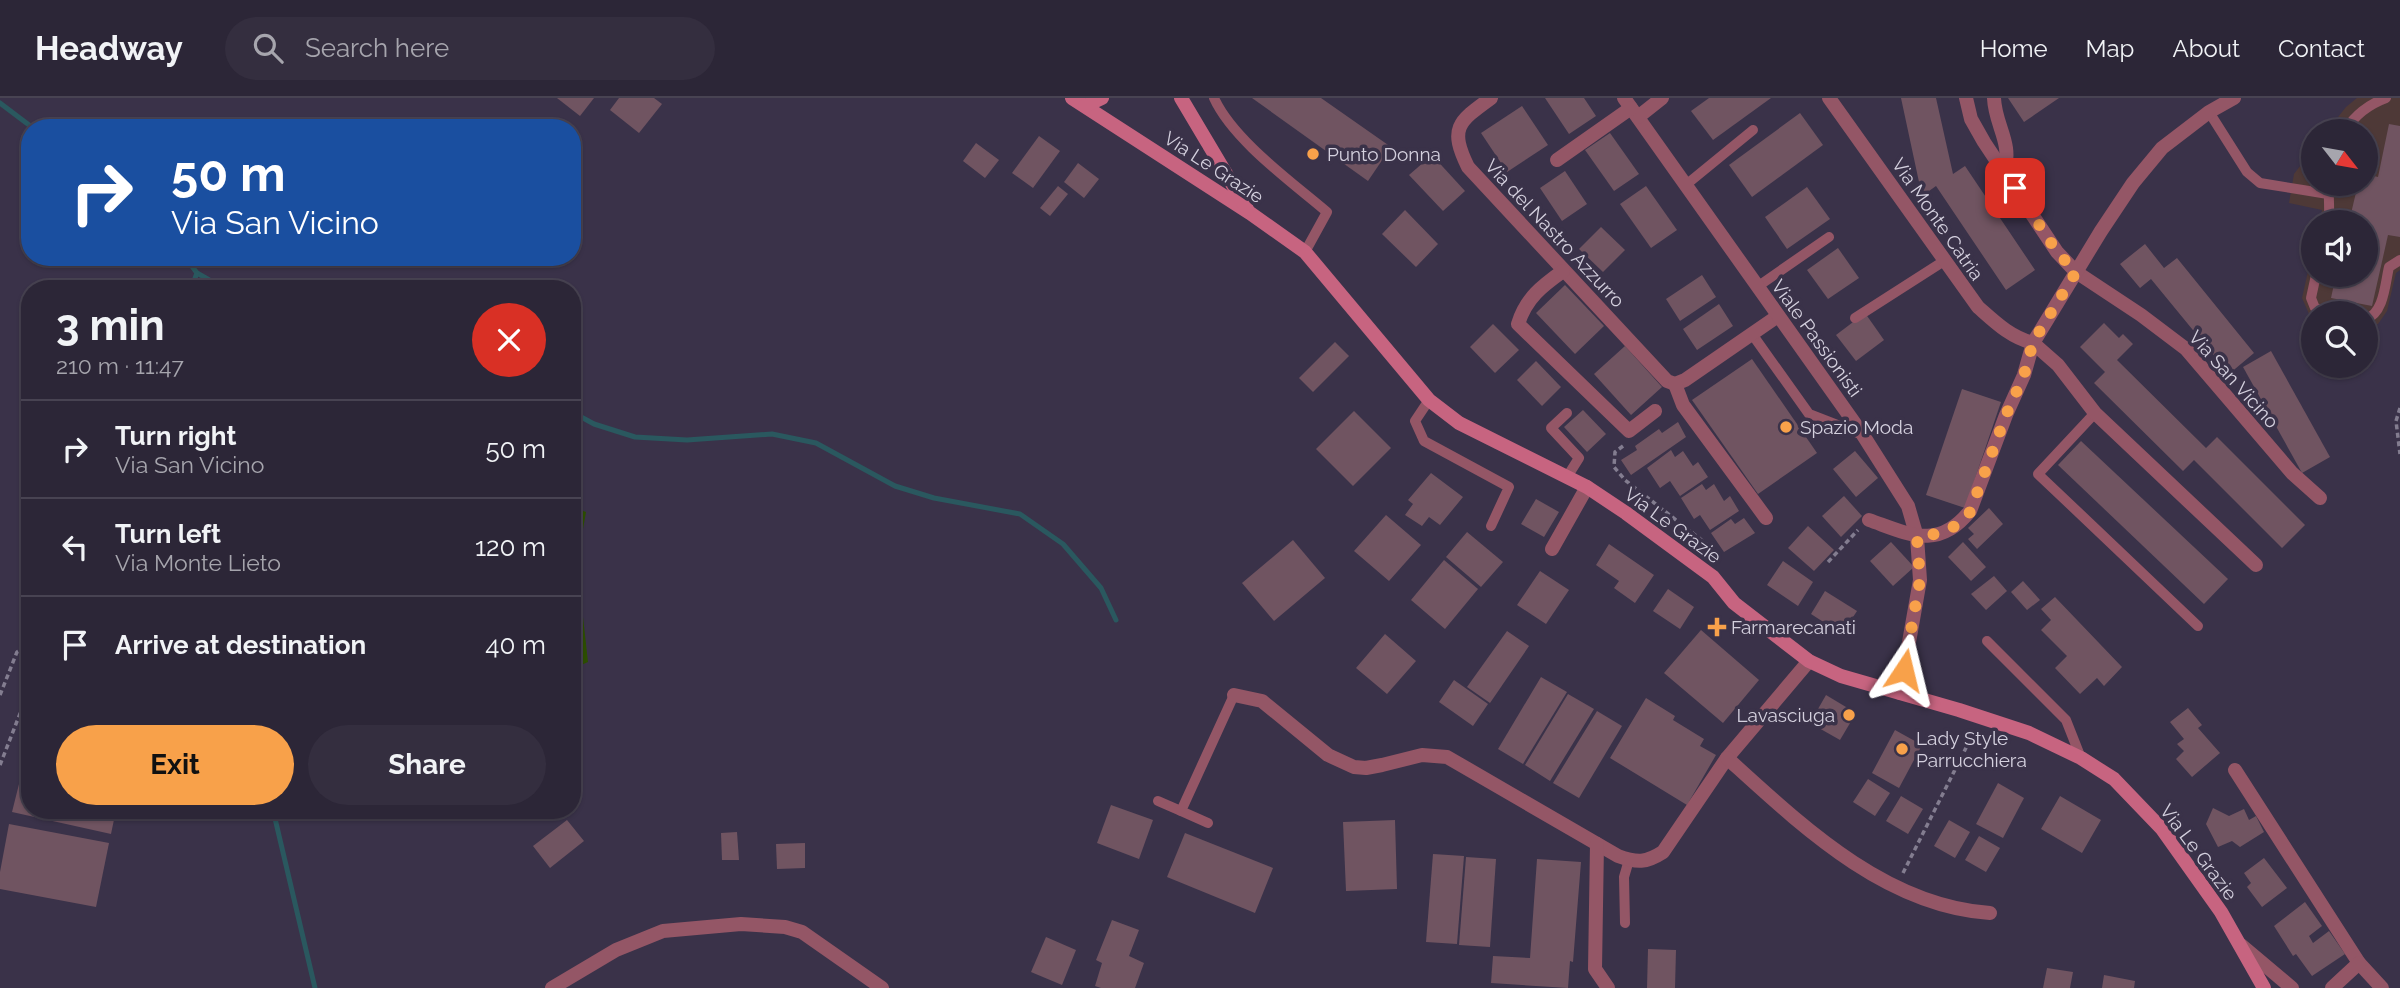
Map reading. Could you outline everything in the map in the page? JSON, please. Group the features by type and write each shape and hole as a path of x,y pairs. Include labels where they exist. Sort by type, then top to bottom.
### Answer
{"main road":[{"path":"1080,101 1102,98"},
{"path":"1181,98 1250,213"},
{"name":"Via Le Grazie","path":"1080,101 1250,213 1305,253 1429,400 1459,423 1587,487 1626,513 1713,577 1734,603 1809,661 1841,676 2029,733 2081,758 2114,779 2162,830 2221,912 2264,988"}],"street":[{"name":"Via del Nastro Azzurro","path":"1491,98 1469,114 1459,130 1458,146 1468,167 1667,381 1675,384 1683,405 1766,518"},
{"path":"1557,160 1631,107 1662,98"},
{"name":"Via Monte Catria","path":"1829,98 1978,307 2020,340 2033,342"},
{"name":"Via San Vicino","path":"1966,98 1971,119 2057,252 2076,272 2186,349 2292,473 2320,498"},
{"path":"1994,98 1994,107 2007,144 2008,158 2004,173"},
{"path":"1869,520 1917,537 1945,533 1961,523 1970,512 2024,375 2033,342 2133,183 2162,148 2209,112 2234,98"},
{"name":"Viale Passionisti","path":"1631,107 1863,435 1908,506 1917,537 1920,580 1900,693"},
{"path":"1563,271 1536,291 1523,309 1518,324 1629,431 1655,411"},
{"path":"1675,384 1685,380 1778,316"},
{"path":"2033,342 2057,365 2095,413 2256,565"},
{"path":"1552,549 1587,487"},
{"path":"1234,695 1262,701 1328,755 1354,767 1366,768 1422,755 1447,757 1597,844 1629,860 1649,861 1663,852 1727,758 1809,661"},
{"path":"1727,758 1811,832 1896,888 1962,911 1990,913"},
{"path":"2235,771 2359,963 2382,988"},
{"path":"1597,844 1595,969 1608,988"},
{"path":"552,988 616,950 663,930 741,924 785,927 802,932 881,988"},
{"name":"Via Le Grazie","path":"2241,945 2292,988"},
{"path":"2332,988 2359,963"}],"lane":[{"path":"1214,98 1220,112 1262,157 1327,212 1305,253"},
{"path":"2353,119 2372,103 2386,98"},
{"path":"2209,112 2247,172 2260,183 2301,187"},
{"path":"1687,184 1753,130"},
{"path":"1757,287 1829,237"},
{"path":"2378,309 2389,267 2400,260"},
{"path":"1855,318 1944,261"},
{"path":"1752,334 1809,414 1863,435"},
{"path":"1429,400 1415,421 1424,441 1510,487 1491,526"},
{"path":"1567,413 1551,428 1579,458 1567,477"},
{"path":"2095,413 2038,474 2198,626"},
{"path":"1987,641 2066,720 2081,758"},
{"path":"1181,811 1234,695"},
{"path":"1158,801 1208,823"},
{"path":"1625,923 1625,877 1629,860"}],"path":[{"path":"2400,408 2396,421 2400,454"},
{"path":"1626,444 1615,452 1614,467 1625,480 1713,549 1719,567 1713,577"},
{"path":"1828,562 1869,520"},
{"path":"0,695 17,652 21,650"},
{"path":"0,765 21,711"},
{"path":"1896,888 1981,717"}],"shaded area":[{"path":"2357,98 2400,98 2400,270 2396,273 2387,311 2378,324 2378,301 2303,301 2302,298 2304,287 2378,287 2378,210 2322,210 2289,203 2294,174 2301,165 2301,196 2378,196 2378,119 2336,119"}],"green space":[{"path":"581,510 586,512 581,540"},
{"path":"581,599 588,662 581,665"}],"building":[{"path":"557,98 594,98 580,116"},
{"path":"619,98 654,98 662,104 639,133 610,110"},
{"path":"1252,98 1321,98 1391,147 1368,181"},
{"path":"1545,98 1584,98 1596,116 1569,134"},
{"path":"1709,98 1771,98 1713,140 1691,111"},
{"path":"1901,98 1936,98 1953,174 1965,166 2035,270 2006,290 1936,186 1922,196"},
{"path":"2008,98 2059,98 2024,122"},
{"path":"1522,106 1548,145 1507,172 1481,133"},
{"path":"1800,113 1823,145 1752,197 1729,165"},
{"path":"2389,124 2400,126 2400,237 2388,235 2378,279 2378,210 2352,210 2355,196 2378,196 2378,177"},
{"path":"1610,133 1639,174 1614,191 1585,150"},
{"path":"1039,136 1060,151 1033,188 1012,173"},
{"path":"976,143 999,160 985,178 963,161"},
{"path":"1432,155 1465,191 1443,211 1409,175"},
{"path":"1078,163 1099,179 1084,198 1064,182"},
{"path":"1565,171 1587,204 1562,221 1540,188"},
{"path":"1058,186 1068,194 1050,216 1040,208"},
{"path":"1646,186 1677,230 1651,248 1620,204"},
{"path":"1807,187 1830,219 1787,249 1765,217"},
{"path":"1405,210 1438,244 1416,267 1382,234"},
{"path":"1601,227 1625,250 1603,272 1579,249"},
{"path":"2145,244 2164,268 2177,258 2254,353 2229,374 2151,279 2140,288 2120,264"},
{"path":"1838,248 1859,278 1828,299 1807,270"},
{"path":"1702,275 1716,297 1680,321 1666,299"},
{"path":"1565,285 1604,326 1575,354 1536,313"},
{"path":"2333,287 2376,287 2373,301 2331,298"},
{"path":"1719,304 1733,326 1697,350 1683,329"},
{"path":"1865,313 1884,340 1856,361 1836,335"},
{"path":"2104,323 2119,338 2123,334 2133,344 2117,360 2206,448 2217,437 2305,525 2282,548 2194,460 2183,471 2094,383 2105,372 2080,347"},
{"path":"1493,324 1519,350 1495,373 1470,347"},
{"path":"1335,342 1349,356 1313,392 1299,378"},
{"path":"1625,346 1662,387 1631,415 1594,374"},
{"path":"2271,351 2330,457 2302,473 2243,367"},
{"path":"1752,359 1817,453 1758,494 1692,400"},
{"path":"1536,361 1561,387 1542,406 1517,380"},
{"path":"1962,389 2001,402 1965,508 1926,495"},
{"path":"1583,410 1606,434 1587,452 1564,427"},
{"path":"1354,411 1391,448 1353,486 1316,449"},
{"path":"1678,422 1686,437 1631,475 1621,460 1637,450 1635,446 1659,429 1662,433"},
{"path":"2081,441 2228,579 2204,604 2058,465"},
{"path":"1671,450 1675,457 1683,451 1693,466 1698,462 1708,477 1680,496 1670,481 1660,488 1647,468"},
{"path":"1855,451 1878,478 1856,497 1833,469"},
{"path":"1431,473 1463,497 1440,525 1429,517 1422,526 1405,515 1413,504 1408,500"},
{"path":"1702,484 1706,490 1714,484 1724,501 1730,496 1739,511 1710,530 1700,515 1694,519 1681,498"},
{"path":"1844,496 1862,516 1841,537 1822,516"},
{"path":"1536,499 1559,512 1544,537 1521,524"},
{"path":"1989,508 2003,524 1977,549 1968,539 1974,534 1968,528"},
{"path":"1386,515 1421,545 1389,581 1354,551"},
{"path":"1744,518 1755,533 1724,552 1711,533 1731,519 1735,524"},
{"path":"1808,526 1834,550 1814,571 1788,548"},
{"path":"1467,532 1503,562 1481,587 1446,557"},
{"path":"1293,540 1325,578 1274,621 1242,583"},
{"path":"1891,542 1914,567 1893,586 1870,561"},
{"path":"1963,542 1986,567 1971,581 1948,557"},
{"path":"1609,544 1654,575 1635,603 1614,588 1619,581 1596,565"},
{"path":"1444,560 1478,589 1445,629 1411,600"},
{"path":"1783,561 1813,582 1798,606 1767,585"},
{"path":"1540,571 1569,590 1546,624 1517,605"},
{"path":"1994,576 2007,591 1986,610 1971,594"},
{"path":"2023,581 2040,600 2027,610 2011,592"},
{"path":"1668,589 1694,607 1680,629 1653,611"},
{"path":"1825,591 1857,611 1842,634 1811,614"},
{"path":"2055,597 2122,667 2104,686 2097,678 2080,694 2055,668 2067,656 2041,630 2051,620 2041,609"},
{"path":"1701,630 1759,680 1723,723 1664,673"},
{"path":"1507,631 1529,646 1490,703 1467,687"},
{"path":"1385,634 1416,661 1387,694 1356,668"},
{"path":"1541,677 1567,692 1523,764 1498,749"},
{"path":"1454,680 1488,704 1473,726 1439,702"},
{"path":"1568,694 1594,709 1550,781 1525,765"},
{"path":"1826,695 1856,713 1840,740 1810,723"},
{"path":"1646,698 1675,716 1673,720 1704,739 1700,746 1716,755 1687,805 1610,758"},
{"path":"2188,708 2202,725 2198,728 2220,753 2192,777 2176,759 2184,751 2177,744 2184,739 2170,722"},
{"path":"1597,711 1622,726 1579,798 1553,783"},
{"path":"1895,730 1922,745 1899,788 1872,773"},
{"path":"21,776 21,814 12,812"},
{"path":"1868,779 1890,793 1875,816 1853,802"},
{"path":"1998,783 2024,798 2003,838 1976,824"},
{"path":"1901,796 1923,809 1908,834 1886,821"},
{"path":"2060,796 2101,820 2082,853 2041,829"},
{"path":"1111,805 1153,820 1139,859 1097,843"},
{"path":"2213,808 2229,816 2244,809 2249,820 2256,816 2264,832 2240,847 2232,841 2218,847 2206,824"},
{"path":"44,819 114,819 111,834"},
{"path":"567,820 584,841 550,868 533,846"},
{"path":"1395,820 1397,889 1346,891 1343,822"},
{"path":"1949,820 1970,832 1955,858 1934,846"},
{"path":"9,824 109,843 96,907 0,889 0,872"},
{"path":"737,832 739,860 722,860 721,833"},
{"path":"1185,833 1273,868 1255,913 1167,877"},
{"path":"1979,836 2000,848 1986,872 1965,860"},
{"path":"805,843 805,868 777,869 776,844"},
{"path":"1433,854 1464,856 1457,944 1426,942"},
{"path":"1466,857 1496,859 1490,947 1459,945"},
{"path":"2264,858 2287,888 2262,907 2247,887 2251,883 2244,873"},
{"path":"1537,859 1581,862 1573,962 1570,961 1568,988 1491,983 1493,956 1530,958"},
{"path":"2305,902 2322,926 2309,936 2313,943 2329,931 2345,954 2312,976 2296,954 2293,956 2274,926"},
{"path":"1112,920 1139,930 1129,956 1144,963 1135,988 1095,986 1102,963 1096,960"},
{"path":"1046,937 1076,950 1062,985 1031,972"},
{"path":"1648,949 1676,950 1675,988 1647,988"},
{"path":"2047,968 2073,972 2070,988 2043,988"},
{"path":"2104,975 2135,981 2134,988 2102,988"}],"waterway":[{"path":"0,103 21,119"},
{"path":"192,266 197,273 209,280"},
{"path":"194,280 197,273"},
{"path":"581,417 594,424 635,437 687,440 772,434 816,443 895,486 934,498 1020,514 1063,544 1101,588 1116,620"},
{"path":"275,819 315,988"}],"place":[{"name":"Punto Donna","path":"1313,154"},
{"name":"Spazio Moda","path":"1786,427"},
{"name":"Farmarecanati","path":"1717,627"},
{"name":"Lavasciuga","path":"1849,715"},
{"name":"Lady Style Parrucchiera","path":"1902,749"}],"route":[{"path":"1904,670 1920,580 1917,537 1945,533 1961,523 1970,512 2024,375 2033,342 2076,272 2057,252 2015,188"}]}
